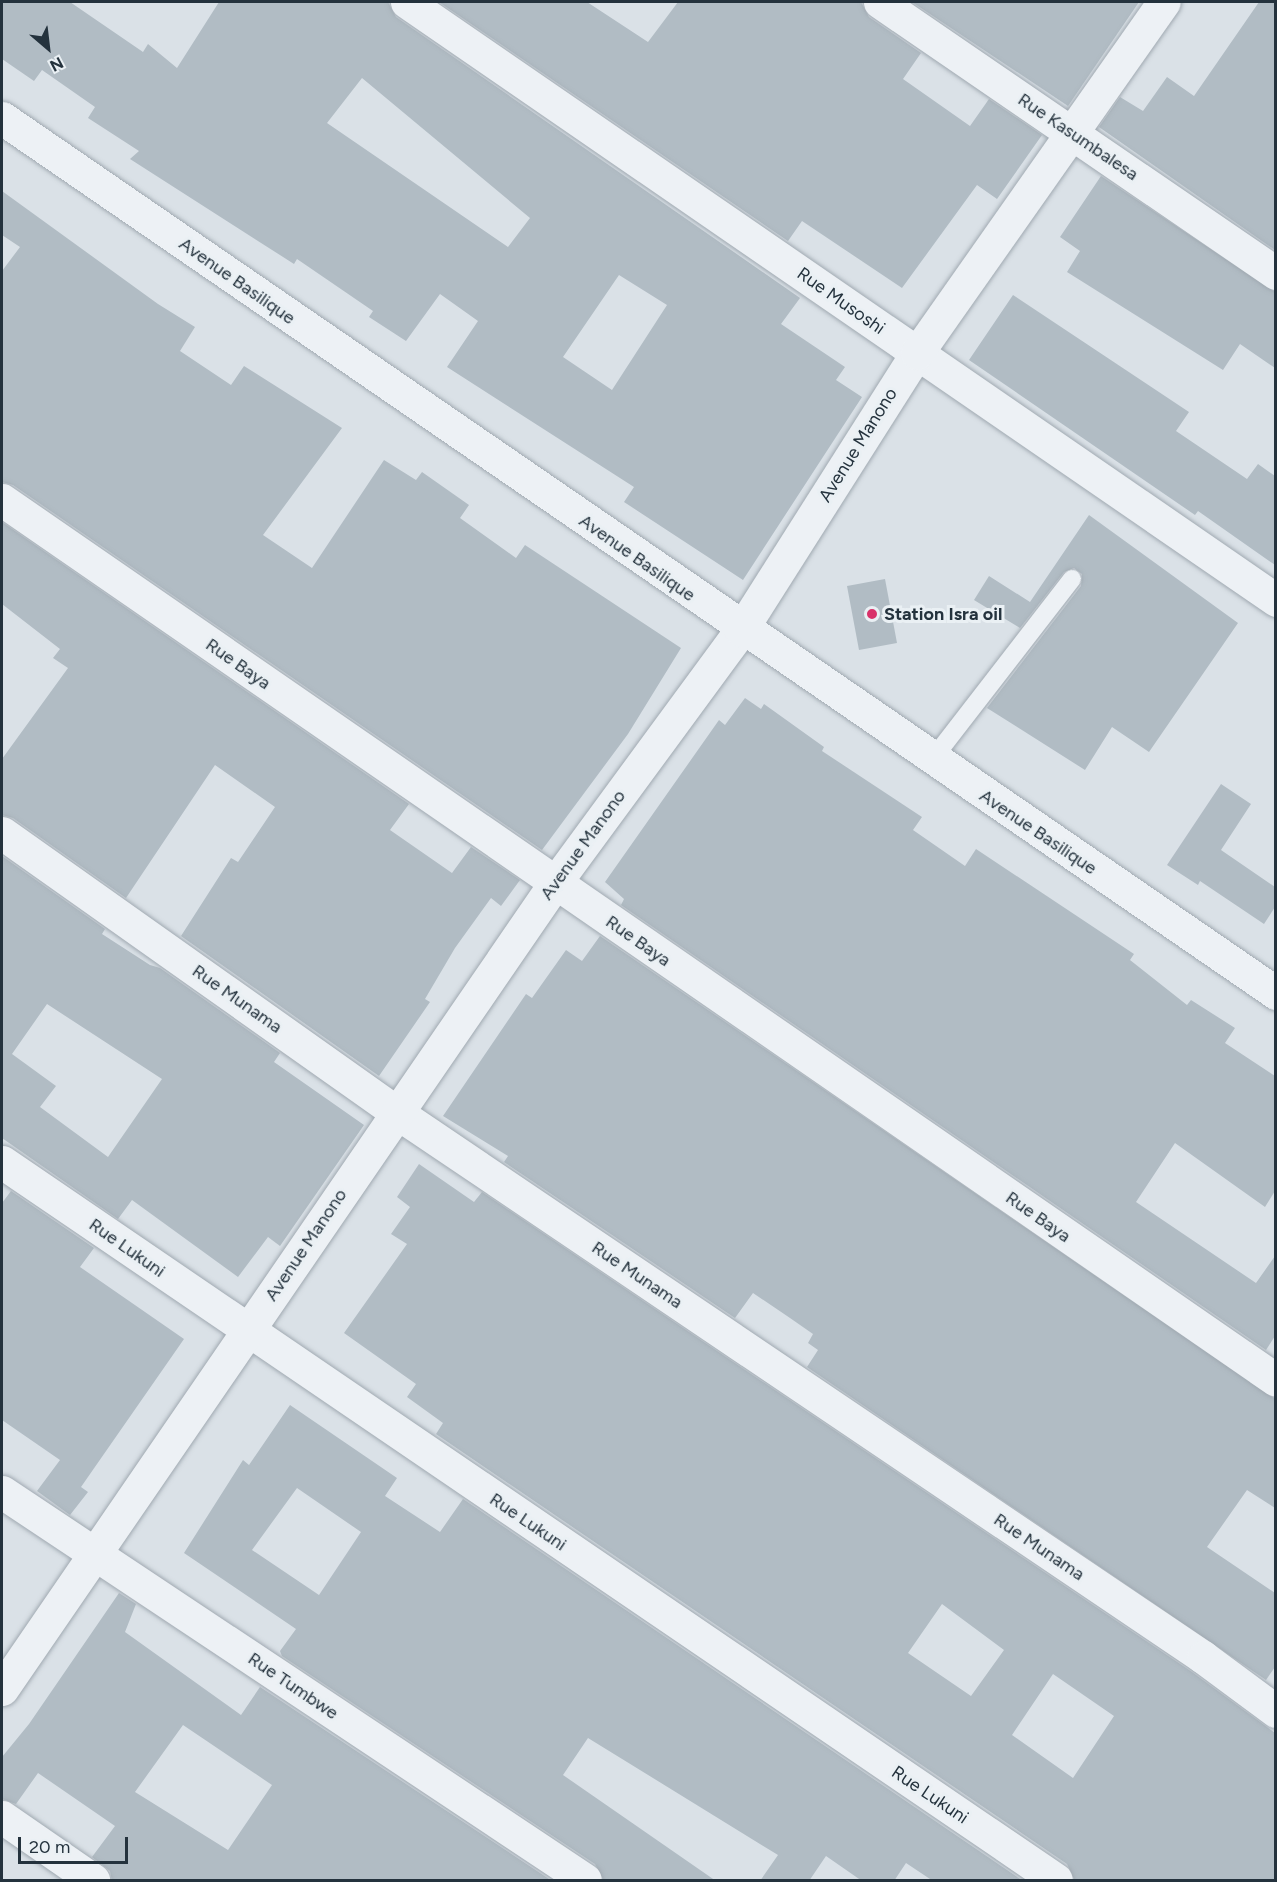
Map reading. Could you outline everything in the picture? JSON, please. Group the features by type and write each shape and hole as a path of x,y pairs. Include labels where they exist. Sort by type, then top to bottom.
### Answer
{"street":[{"name":"Rue Musoshi","path":"407,2 1275,600"},
{"name":"Rue Kasumbalesa","path":"880,2 1275,273"},
{"name":"Avenue Manono","path":"2,1689 92,1553 555,883 741,630 917,353 1074,135 1164,2"},
{"name":"Avenue Basilique","path":"2,118 741,630 1275,993"},
{"name":"Rue Baya","path":"2,500 1275,1380"},
{"name":"Rue Munama","path":"2,833 396,1112 1203,1657 1275,1711"},
{"name":"Rue Lukuni","path":"2,1162 1056,1881"},
{"name":"Rue Tumbwe","path":"2,1492 585,1881"},
{"path":"2,1817 93,1881"}],"lane":[{"path":"932,760 1072,579"}],"building":[{"path":"2,2 70,2 143,52 148,44 177,68 219,2 388,2 396,17 800,298 781,324 845,367 836,380 862,397 743,580 624,502 634,487 447,367 478,321 440,294 406,341 369,317 373,311 297,259 294,264 130,159 139,151 88,118 95,107 42,70 34,81 2,59","holes":["362,78 530,218 508,247 327,123","619,275 667,305 612,390 563,357"]},
{"path":"439,2 587,2 648,42 678,2 861,2 869,17 921,53 903,79 970,126 989,99 1042,135 997,199 977,185 902,288 802,221 788,241"},
{"path":"912,2 1139,2 1068,106"},
{"path":"1259,2 1275,2 1275,250 1099,127 1120,97 1143,111 1167,77 1194,96"},
{"path":"1101,176 1275,292 1275,368 1240,344 1223,370 1067,272 1080,251 1060,237"},
{"path":"2,191 158,304 195,327 180,351 231,385 244,366 342,428 263,535 312,568 384,460 416,480 422,472 469,505 460,518 516,558 525,545 681,648 628,734 542,850 13,485 2,482 2,271 20,247 2,235"},
{"path":"1013,295 1189,412 1176,431 1247,479 1258,464 1275,476 1275,565 1198,511 1195,515 969,360"},
{"path":"1089,515 1238,623 1149,752 1112,727 1085,770 987,708 1081,586 1082,574 1074,568 1064,572 1020,628 974,600 989,576 1030,602"},
{"path":"2,522 409,804 390,830 452,873 471,847 520,880 501,906 491,898 455,948 425,999 430,1002 379,1076 181,936 231,858 238,862 275,807 215,765 126,898 13,818 2,815 2,759 68,668 53,658 60,649 2,604"},
{"name":"Station Isra oil","path":"885,579 897,643 859,650 847,586"},
{"path":"745,698 761,709 764,704 824,747 822,751 922,817 913,830 965,866 976,849 1134,954 1130,960 1187,1005 1191,1000 1235,1028 1225,1043 1275,1076 1275,1191 1265,1207 1175,1143 1136,1202 1256,1283 1275,1256 1275,1336 1266,1350 621,905 624,899 605,882 719,720 725,725"},
{"path":"1221,784 1251,804 1221,850 1275,887 1275,907 1264,924 1200,881 1198,885 1167,865"},
{"path":"2,856 105,929 102,934 150,965 160,968 280,1053 274,1062 364,1125 280,1246 268,1237 238,1277 132,1200 118,1219 2,1138","holes":["47,1004 162,1079 108,1157 40,1107 56,1086 12,1054"]},
{"path":"600,936 1275,1399 1275,1508 1247,1490 1207,1547 1275,1593 1275,1667 1266,1680 807,1367 818,1350 808,1343 813,1334 790,1318 753,1293 735,1318 504,1162 508,1156 443,1116 526,994 532,998 566,950 582,961"},
{"path":"419,1164 474,1202 482,1192 1192,1672 1275,1733 1275,1881 1075,1881 1067,1864 436,1434 443,1423 407,1397 416,1384 344,1333 407,1244 391,1234 410,1207 397,1197","holes":["942,1604 1004,1650 971,1696 908,1653","1053,1674 1114,1716 1073,1778 1012,1735"]},
{"path":"11,1191 94,1248 80,1267 184,1339 81,1487 88,1492 70,1515 37,1491 60,1460 2,1420 2,1203"},
{"path":"290,1405 397,1478 385,1496 440,1532 463,1499 1023,1881 933,1881 906,1863 894,1881 862,1881 826,1856 809,1881 760,1881 778,1855 588,1738 563,1775 716,1881 604,1881 595,1864 282,1656 280,1651 296,1629 184,1553 243,1460 249,1465","holes":["297,1488 361,1532 319,1595 252,1550"]},
{"path":"119,1593 136,1604 125,1632 241,1715 260,1687 552,1881 112,1881 110,1871 92,1857 115,1826 38,1773 16,1804 2,1799 2,1757 29,1724","holes":["183,1725 272,1785 228,1850 135,1792"]}],"place":[{"name":"Station Isra oil","path":"872,614"}]}
